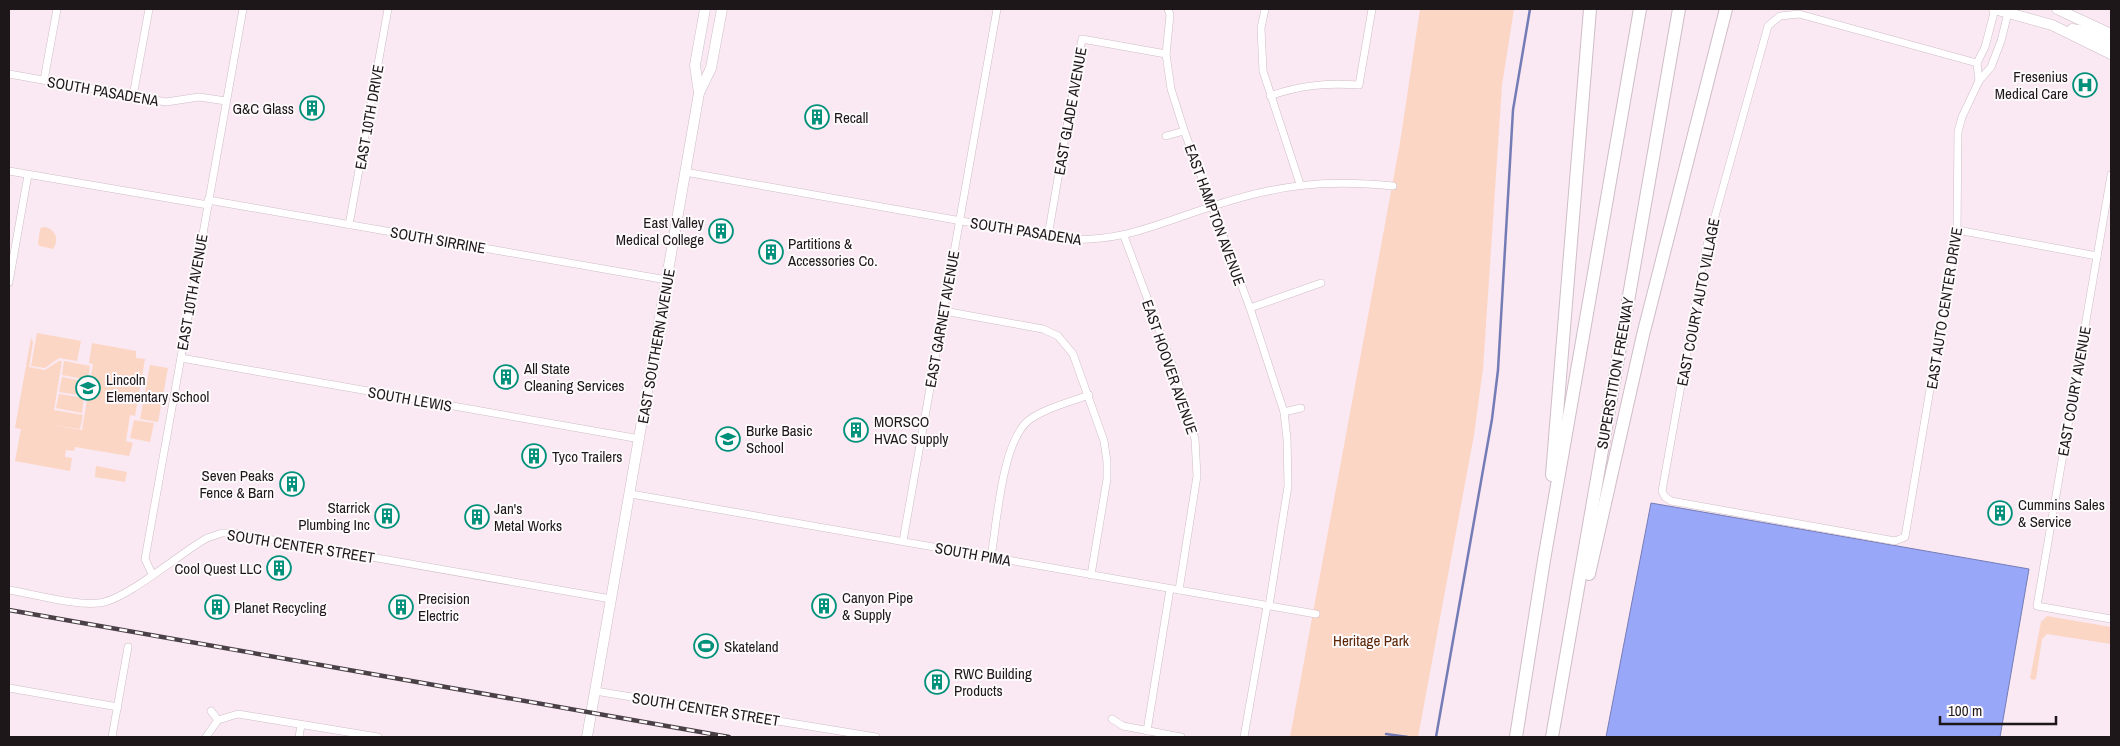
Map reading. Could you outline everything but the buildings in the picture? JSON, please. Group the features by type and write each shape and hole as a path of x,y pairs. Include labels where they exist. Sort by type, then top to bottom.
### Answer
{"highway":[{"path":"1544,560 1590,9"},
{"path":"1516,737 1544,560 1640,9"},
{"name":"SUPERSTITION FREEWAY","path":"1552,737 1678,9"},
{"path":"1555,720 1643,334 1726,9"}],"main road":[{"name":"EAST SOUTHERN AVENUE","path":"699,93 695,65 705,9"},
{"path":"716,9 715,17 719,28"},
{"name":"EAST SOUTHERN AVENUE","path":"587,737 631,494 699,93 711,68 722,9"},
{"path":"1994,9 2009,11 2059,28 2111,54"},
{"path":"2057,9 2111,34"},
{"path":"2059,28 2084,31 2111,45"}],"street":[{"path":"44,80 57,9"},
{"path":"133,96 149,9"},
{"name":"EAST 10TH AVENUE","path":"152,574 145,559 243,9"},
{"name":"EAST 10TH DRIVE","path":"350,225 388,9"},
{"name":"EAST GARNET AVENUE","path":"903,541 997,9"},
{"path":"1265,9 1261,45 1263,71 1300,184"},
{"path":"1270,96 1316,84 1359,85 1372,9"},
{"path":"1979,81 1977,63 1984,47 1994,9"},
{"name":"EAST HAMPTON AVENUE","path":"1171,11 1166,54 1171,89 1184,130 1250,308 1284,412 1288,439 1288,486 1244,737"},
{"name":"EAST AUTO CENTER DRIVE","path":"1905,537 1908,533 1957,230 1958,132 1962,116 1979,81 1991,67 2001,41 2009,11"},
{"name":"EAST COURY AUTO VILLAGE","path":"1905,537 1895,541 1671,501 1665,497 1662,491 1705,252 1768,26 1780,16 1799,14 1977,63"},
{"name":"EAST GLADE AVENUE","path":"1048,236 1082,39 1166,54"},
{"name":"SOUTH PASADENA","path":"9,74 166,102 199,97 226,100"},
{"path":"1166,136 1184,130"},
{"name":"SOUTH SIRRINE","path":"9,171 350,225 667,280"},
{"name":"SOUTH PASADENA","path":"685,172 1080,240 1124,236 1212,206 1300,184 1330,182 1393,186"},
{"path":"9,282 28,175"},
{"name":"EAST COURY AVENUE","path":"2111,175 2036,606 2111,619"},
{"path":"1957,230 2097,256"},
{"name":"EAST HOOVER AVENUE","path":"1124,236 1176,375 1195,439 1197,476 1178,590"},
{"path":"1250,308 1321,283"},
{"path":"944,311 1033,326 1052,332 1067,345 1073,354 1104,440 1107,462 1107,479 1091,575"},
{"name":"SOUTH LEWIS","path":"181,358 640,440"},
{"path":"991,557 1008,457 1016,434 1037,415 1089,395"},
{"path":"1284,412 1301,408"},
{"name":"SOUTH PIMA","path":"631,494 1316,614"},
{"name":"SOUTH CENTER STREET","path":"9,590 90,604 100,603 116,598 211,536 234,533 612,599"},
{"path":"1147,731 1170,589"},
{"path":"112,737 128,647"},
{"path":"9,688 118,707"},
{"name":"SOUTH CENTER STREET","path":"595,692 876,737"},
{"path":"211,712 218,720"},
{"path":"206,737 218,720 238,714 378,737"},
{"path":"1112,719 1124,726 1181,737"},
{"path":"298,737 301,725"}],"green space":[{"name":"Heritage Park","path":"1420,9 1514,9 1502,85 1483,369 1474,435 1418,737 1290,737 1400,143"},
{"path":"43,227 51,229 55,235 56,241 53,249 38,244 40,229"},
{"path":"37,333 81,341 77,361 59,358 45,368 31,366"},
{"path":"31,338 33,342 29,367 45,370 62,361 54,410 83,415 80,429 51,425 82,430 93,364 89,363 92,343 136,351 136,358 145,359 135,416 130,415 126,441 133,443 129,456 75,447 74,451 66,450 65,457 72,458 70,471 15,461 21,429 15,428"},
{"path":"64,361 90,366 88,380 62,375"},
{"path":"150,365 168,368 158,422 140,419"},
{"path":"62,377 87,382 85,396 59,392"},
{"path":"59,394 84,398 82,413 56,408"},
{"path":"134,420 154,423 150,442 130,438"},
{"path":"96,466 127,472 125,482 95,477"},
{"path":"2047,616 2111,627 2111,644 2047,634 2042,639 2036,679 2033,680 2030,678 2041,622"}],"water":[{"path":"1651,503 2029,569 2000,737 1606,737"}],"waterway":[{"path":"1436,737 1492,419 1498,370 1513,110 1530,9"},
{"path":"1386,734 1408,737"}],"railway":[{"path":"9,610 729,737"}],"place":[{"name":"Fresenius Medical Care","path":"2085,85"},
{"name":"G&C Glass","path":"312,108"},
{"name":"Recall","path":"817,117"},
{"name":"East Valley Medical College","path":"721,231"},
{"name":"Partitions & Accessories Co.","path":"771,252"},
{"name":"All State Cleaning Services","path":"506,377"},
{"name":"Lincoln Elementary School","path":"88,388"},
{"name":"MORSCO HVAC Supply","path":"856,430"},
{"name":"Burke Basic School","path":"728,439"},
{"name":"Tyco Trailers","path":"534,456"},
{"name":"Seven Peaks Fence & Barn","path":"292,484"},
{"name":"Cummins Sales & Service","path":"2000,513"},
{"name":"Starrick Plumbing Inc","path":"387,516"},
{"name":"Jan's Metal Works","path":"477,517"},
{"name":"Cool Quest LLC","path":"279,568"},
{"name":"Canyon Pipe & Supply","path":"824,606"},
{"name":"Planet Recycling","path":"217,607"},
{"name":"Precision Electric","path":"401,607"},
{"name":"Skateland","path":"706,646"},
{"name":"RWC Building Products","path":"937,682"}]}
